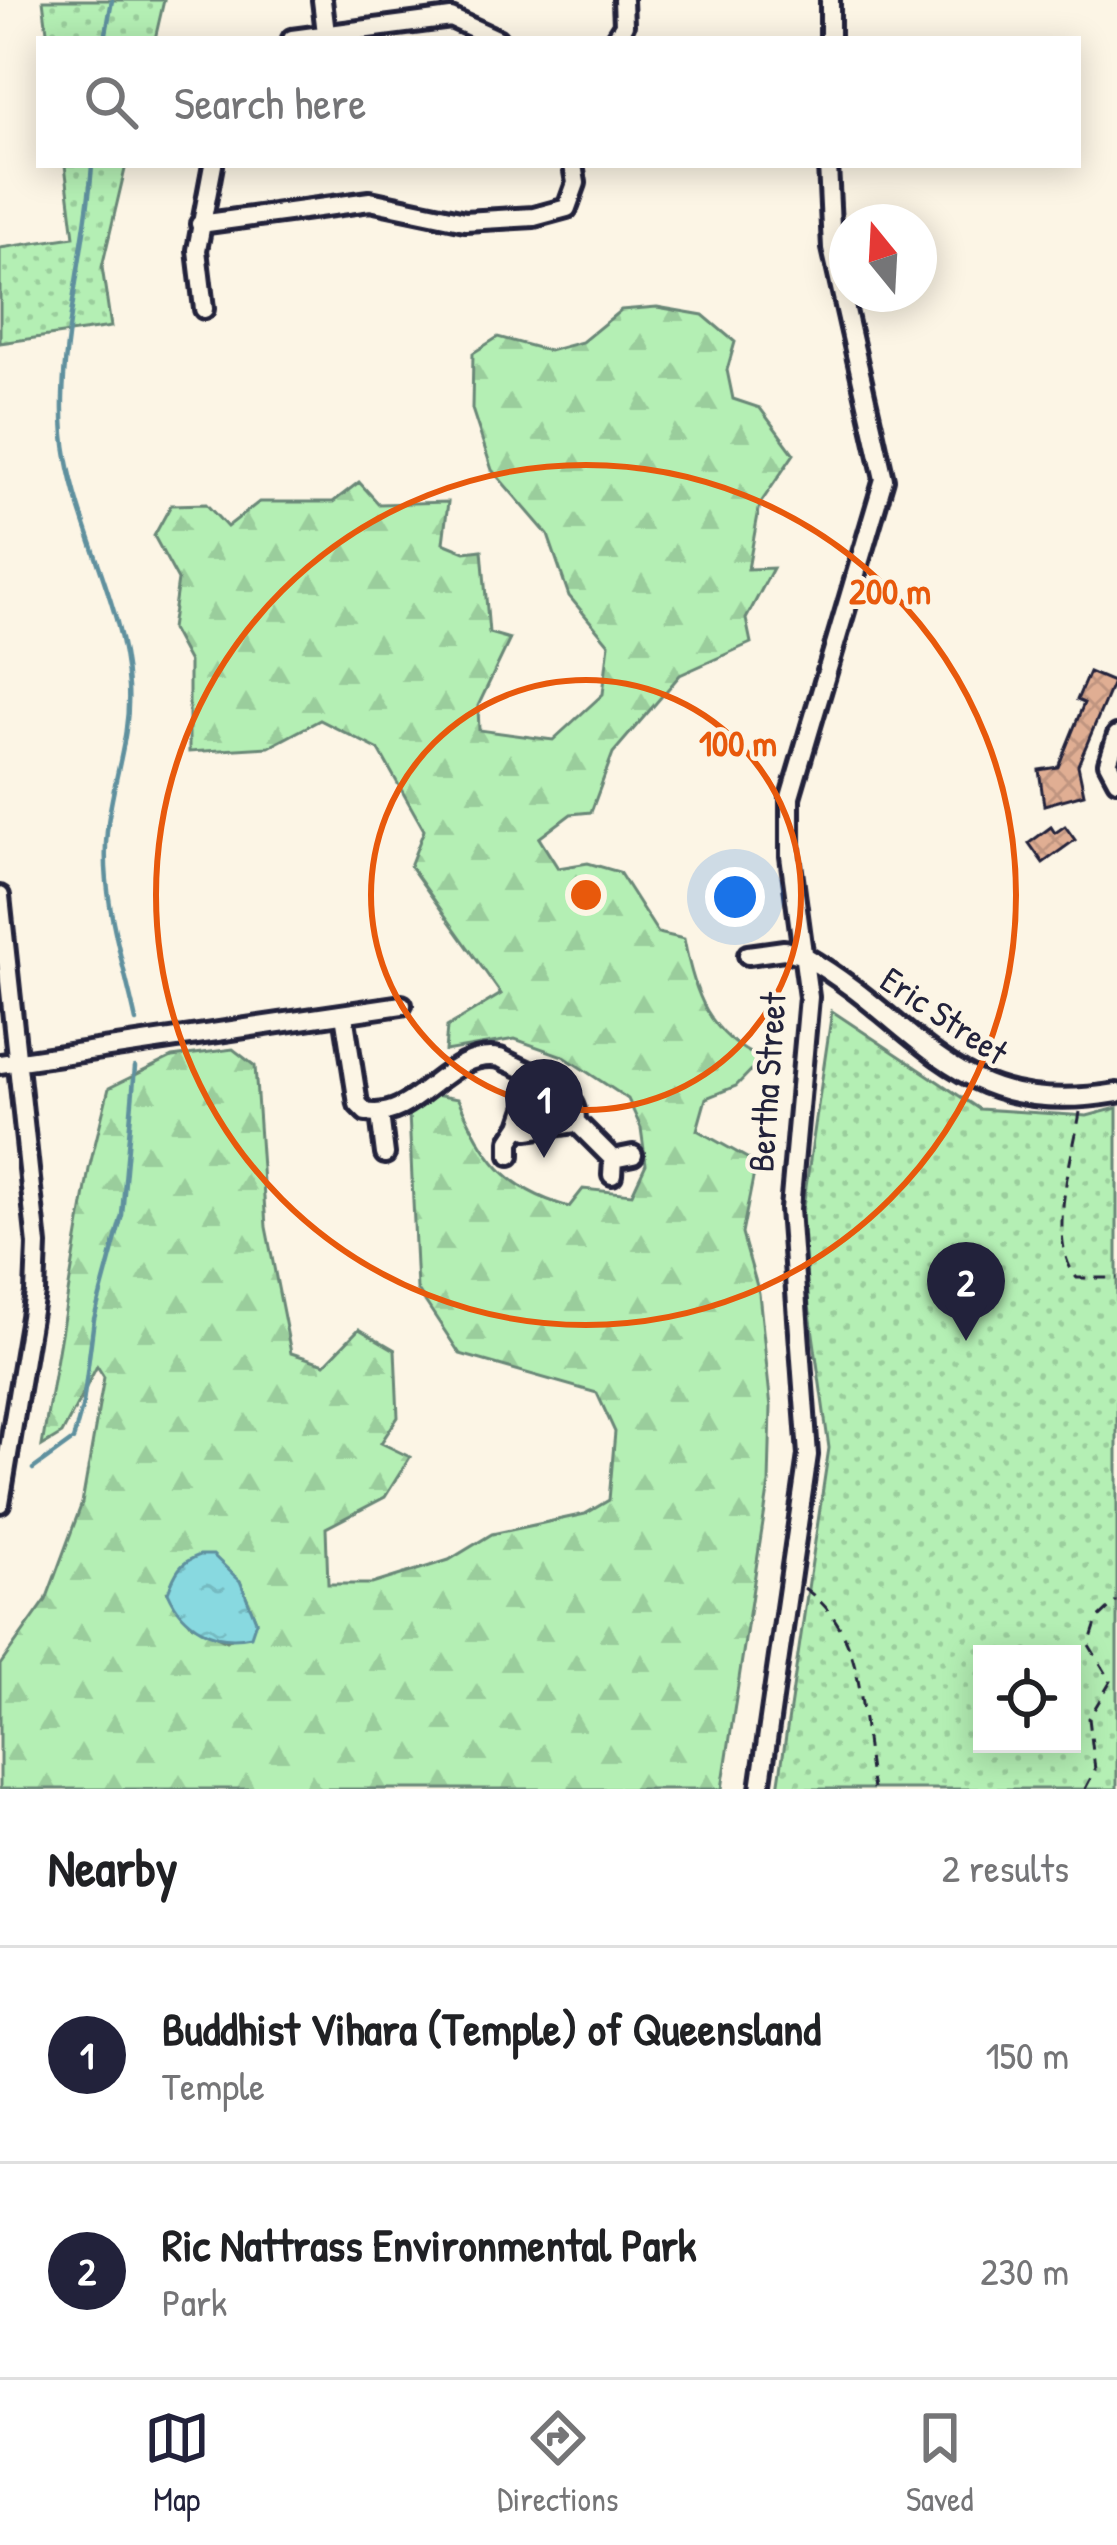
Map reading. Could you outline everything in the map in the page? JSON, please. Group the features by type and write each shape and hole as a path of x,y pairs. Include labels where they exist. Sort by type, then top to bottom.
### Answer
{"street":[{"path":"322,0 326,33"},
{"path":"617,36 624,25 623,0"},
{"path":"830,0 830,36"},
{"path":"309,36 451,18 490,36"},
{"path":"204,309 196,250 212,168"},
{"path":"200,224 370,201 465,221 534,217 567,208 576,184 573,168"},
{"name":"Bertha Street","path":"760,1789 808,1455 790,1209 808,1032 804,956 790,856 790,797 884,479 832,248 828,168"},
{"path":"1117,735 1108,763 1117,780"},
{"path":"0,896 8,1063 37,1245 8,1406 0,1503"},
{"path":"748,955 784,950 804,956"},
{"name":"Eric Street","path":"804,956 960,1074 994,1091 1036,1100 1117,1093"},
{"path":"8,1063 402,1005"},
{"path":"344,1014 358,1103 380,1114"},
{"path":"380,1114 471,1058 500,1058 570,1100 576,1122 613,1167 633,1155"},
{"path":"509,1155 510,1141 533,1089 525,1071"},
{"path":"380,1114 386,1154"},
{"path":"520,1126 528,1130 576,1122"}],"path":[{"path":"1082,1099 1065,1172 1064,1262 1077,1278 1117,1278"},
{"path":"791,1582 828,1611 853,1653 873,1789"},
{"path":"1085,1789 1095,1770 1089,1718 1111,1681 1089,1645 1097,1620 1117,1601"}],"green space":[{"path":"43,0 164,0 156,36 48,36"},
{"path":"65,168 125,168 102,267 111,327 0,343 0,248 74,237"},
{"path":"657,307 703,315 735,342 727,370 733,399 760,408 794,454 760,504 748,569 773,568 746,619 751,643 680,675 613,753 591,812 571,814 539,838 558,868 588,863 619,872 658,933 684,939 699,995 717,1025 762,1059 736,1086 706,1098 697,1130 756,1163 742,1234 759,1293 771,1407 769,1484 722,1789 0,1789 0,1665 46,1600 82,1503 104,1377 97,1366 62,1434 42,1446 89,1169 109,1088 172,1057 233,1049 255,1066 266,1227 291,1353 325,1364 359,1329 395,1350 398,1417 381,1443 410,1457 385,1497 326,1528 328,1584 372,1584 449,1560 492,1534 585,1514 609,1500 615,1432 597,1393 460,1354 417,1289 409,1113 435,1095 458,1099 499,1168 528,1191 569,1207 583,1189 632,1194 646,1164 641,1128 628,1099 563,1056 515,1039 445,1051 447,1027 501,994 410,866 424,830 379,750 320,720 269,747 189,752 189,662 171,629 178,580 154,536 171,505 206,504 227,527 259,502 333,502 359,482 379,504 448,502 443,543 465,552 482,550 489,633 510,639 478,706 479,730 553,740 603,694 609,644 569,596 548,535 492,470 472,409 473,353 498,337 549,351 582,342 621,310","holes":["240,1581 256,1621 227,1641 191,1624 168,1592"]},
{"path":"832,1011 979,1109 1087,1116 1117,1108 1117,1789 778,1789 829,1448 799,1234"}],"water":[{"path":"200,1555 213,1555 240,1581 256,1621 251,1636 213,1635 191,1623 174,1604 168,1592 176,1574"}],"building":[{"path":"1089,672 1113,682 1078,765 1084,794 1044,805 1039,770 1058,767 1084,703 1077,700"},
{"path":"1065,826 1075,840 1043,863 1029,843 1051,827 1055,833"}],"waterway":[{"path":"106,36 112,0"},
{"path":"92,168 66,351 63,424 73,486 125,657 127,724 109,813 106,855 114,927 136,1021"},
{"path":"33,1469 73,1440 83,1404 94,1319 122,1215 135,1067"}],"place":[{"name":"Buddhist Vihara (Temple) of Queensland","path":"544,1158"},
{"name":"Ric Nattrass Environmental Park","path":"966,1341"}]}
